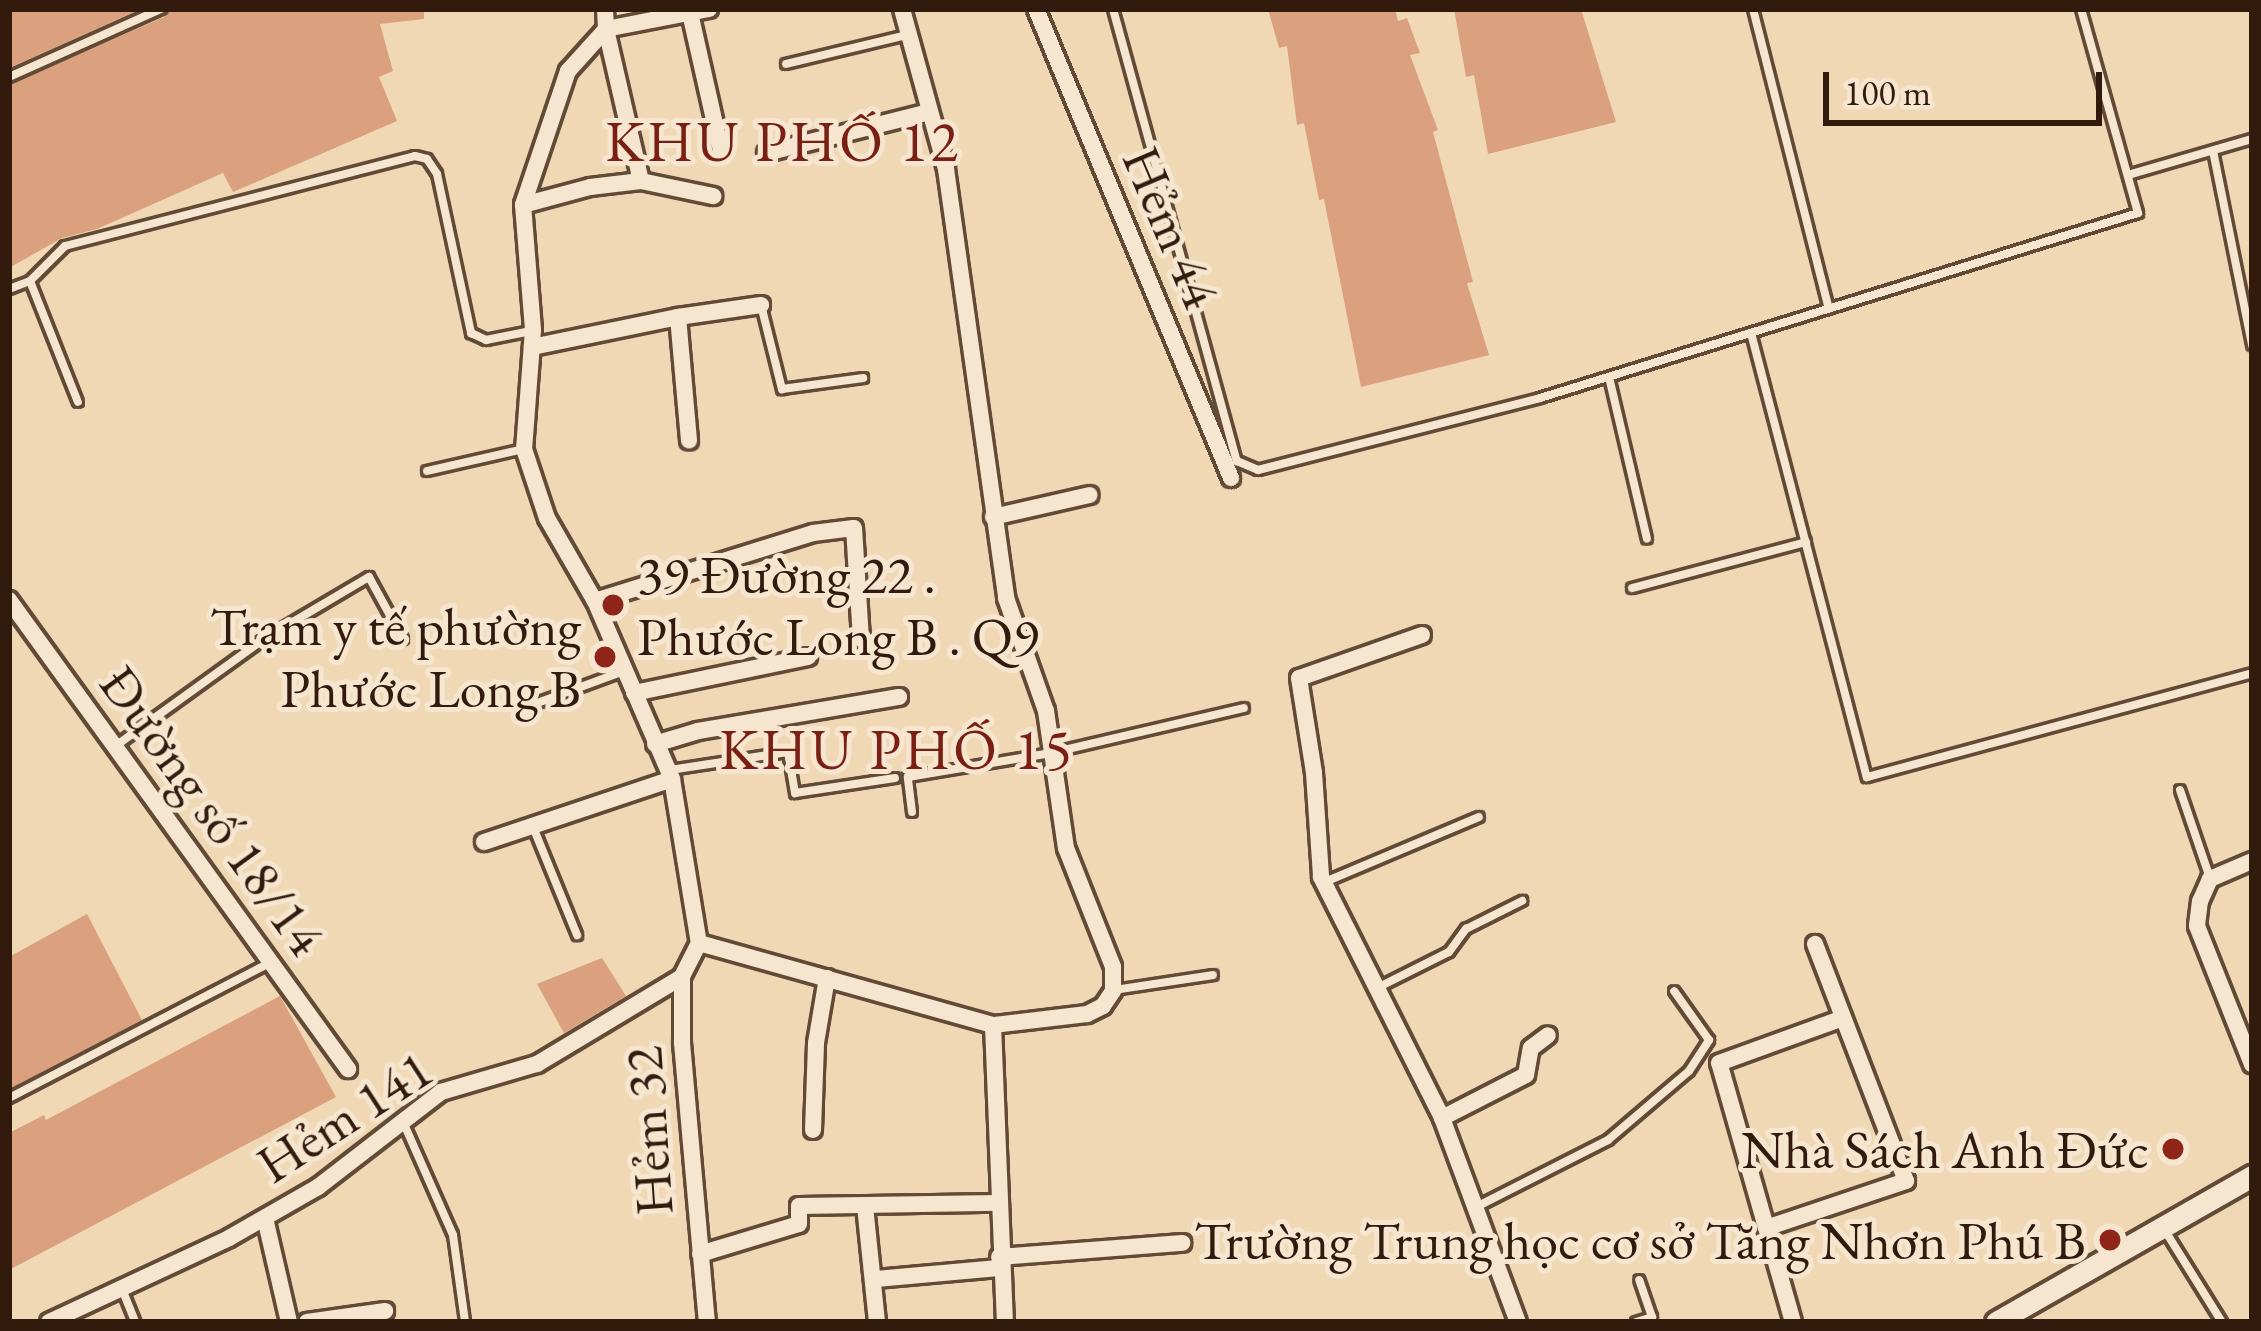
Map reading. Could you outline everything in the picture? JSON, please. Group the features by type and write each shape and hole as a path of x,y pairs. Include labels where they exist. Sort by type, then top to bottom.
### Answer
{"street":[{"path":"605,9 641,181"},
{"path":"721,151 699,11 606,28 568,71 523,206 532,338 524,449 547,518 595,601 670,775 699,943 993,1025 1087,1014 1103,1006 1113,991 1114,968 1066,848 1046,711 1006,598 946,170 902,9"},
{"name":"Hẻm 44","path":"1036,9 1231,478"},
{"path":"766,153 929,112"},
{"path":"523,206 576,190 641,181 713,196"},
{"path":"532,338 761,305"},
{"path":"678,316 689,441"},
{"path":"993,517 1090,495"},
{"path":"595,601 813,533 854,528 861,639"},
{"name":"Đường số 18/14","path":"9,601 16,625 116,746 348,1069"},
{"path":"1422,635 1299,678 1314,773 1321,880 1442,1118 1518,1322"},
{"path":"634,693 808,657"},
{"path":"655,744 698,731 899,697"},
{"path":"484,842 670,775"},
{"path":"2252,861 2210,879 2197,926 2252,1064"},
{"name":"Hẻm 32","path":"699,943 682,977 687,1143 706,1319"},
{"path":"1766,1228 1906,1181 1815,944"},
{"name":"Hẻm 141","path":"49,1322 265,1218 404,1124 442,1092 537,1064 682,977"},
{"path":"813,1130 817,1043 827,978"},
{"path":"1793,1322 1719,1063 1843,1018"},
{"path":"993,1025 1004,1322"},
{"path":"1442,1118 1526,1075 1531,1048 1549,1035"},
{"path":"1996,1322 2252,1176"},
{"path":"700,1254 799,1224 799,1206 998,1203"},
{"path":"865,1206 877,1322"},
{"path":"265,1218 289,1322"},
{"path":"876,1279 1182,1243"},
{"path":"307,1322 385,1311"}],"lane":[{"path":"9,77 161,9"},
{"path":"1114,9 1237,460 1258,470 1609,377 2138,213 2080,9"},
{"path":"1753,9 1829,309"},
{"path":"786,64 908,35"},
{"path":"2128,175 2252,139"},
{"path":"2213,151 2252,345"},
{"path":"9,289 30,281 65,246 415,156 427,159 437,174 471,333 486,340 532,338"},
{"path":"30,281 78,402"},
{"path":"761,305 782,389 863,378"},
{"path":"1751,333 1867,777 2252,673"},
{"path":"1609,377 1647,539"},
{"path":"427,471 524,449"},
{"path":"1632,588 1806,542"},
{"path":"116,746 264,639 369,577 403,639"},
{"path":"537,703 624,671"},
{"path":"912,812 908,777 1051,752 1244,708"},
{"path":"670,775 788,752 795,793 895,778"},
{"path":"2180,790 2210,879"},
{"path":"1321,880 1479,817"},
{"path":"532,826 578,935"},
{"path":"1375,989 1449,952 1466,928 1522,901"},
{"path":"9,1098 272,962"},
{"path":"1113,991 1213,975"},
{"path":"1477,1207 1608,1140 1689,1071 1709,1040 1674,991"},
{"path":"404,1124 453,1235 465,1322"},
{"path":"2164,1228 2222,1322"},
{"path":"1636,1322 1652,1317 1639,1280"},
{"path":"122,1288 135,1322"}],"building":[{"path":"9,9 141,9 9,68"},
{"path":"169,9 424,9 424,19 380,24 393,71 379,77 397,121 233,192 223,173 97,229 62,238 9,268 9,85 164,17"},
{"path":"1268,9 1395,9 1398,21 1407,18 1420,53 1410,55 1438,130 1433,132 1473,282 1467,283 1489,355 1361,387 1324,199 1319,200 1304,123 1297,125 1287,46 1279,48"},
{"path":"1454,9 1581,9 1616,122 1488,154 1474,75 1466,77"},
{"path":"87,914 142,1020 9,1089 9,957"},
{"path":"602,958 626,996 564,1033 537,984"},
{"path":"280,996 336,1097 9,1270 9,1133 44,1115 46,1120"}],"place":[{"name":"39 Đường 22 . Phước Long B . Q9","path":"613,605"},
{"name":"Trạm y tế phường Phước Long B","path":"605,657"},
{"name":"Nhà Sách Anh Đức","path":"2173,1149"},
{"name":"Trường Trung học cơ sở Tăng Nhơn Phú B","path":"2110,1240"}],"district":[{"name":"KHU PHỐ 12","path":"783,142"},
{"name":"KHU PHỐ 15","path":"897,750"}]}
